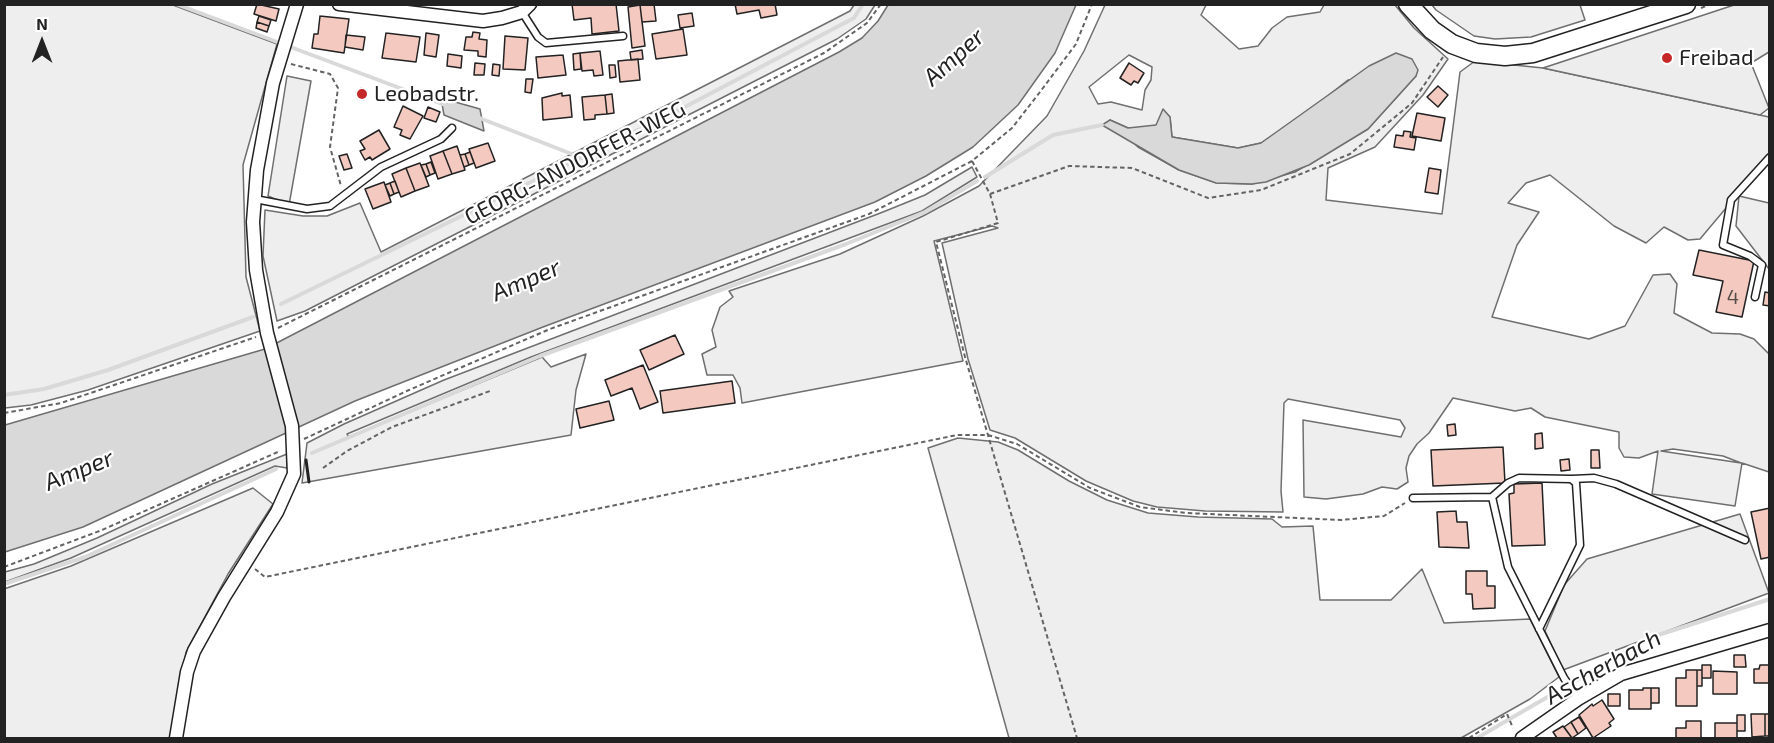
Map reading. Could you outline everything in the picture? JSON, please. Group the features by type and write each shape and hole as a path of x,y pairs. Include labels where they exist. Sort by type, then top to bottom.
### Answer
{"street":[{"path":"176,738 187,672 194,651 289,490 294,474 292,426 270,347 256,270 254,199 273,83 297,4"},
{"path":"339,4 483,21 526,8"},
{"path":"1408,4 1432,30 1452,44 1486,55 1520,55 1617,28 1686,4"},
{"path":"1522,738 1574,694 1621,674 1770,630"}],"lane":[{"path":"526,8 538,37 546,43 623,36"},
{"path":"254,199 280,206 307,209 330,206 381,167 441,139 452,128"},
{"path":"1755,297 1762,265 1750,256 1723,244 1731,200 1770,157"},
{"path":"1413,498 1492,497 1508,483 1519,478 1594,478 1616,484 1745,540"},
{"path":"1539,629 1580,545 1578,495 1576,483 1571,479"},
{"path":"1492,497 1508,567 1574,694"}],"path":[{"name":"GEORG-ANDORFER-WEG","path":"4,413 61,403 269,332 824,53 867,23 881,4"},
{"path":"305,439 409,390 550,329 869,214 972,160 1012,128 1040,92 1076,44 1092,4"},
{"path":"990,194 1069,166 1132,168 1208,198 1261,190 1350,154 1412,103 1452,44"},
{"path":"291,64 330,74 338,88 330,147 344,197"},
{"path":"972,160 990,194 998,223 936,242 965,357 1077,738"},
{"path":"323,468 347,451 392,427 490,391"},
{"path":"246,561 265,577 957,435 988,435 1017,444 1090,488 1140,507 1186,513 1341,520 1384,516 1413,498"},
{"path":"4,567 102,530 293,446"},
{"path":"1469,738 1507,714 1512,726"}],"shaded area":[{"name":"Freibad","path":"1737,4 1769,5 1769,52 1751,63 1769,108 1760,115 1543,68"},
{"path":"4,5 173,5 277,44 243,165 246,277 260,331 88,390 31,405 5,408"},
{"path":"854,5 875,5 866,19 837,39 305,311 277,321 263,256 265,210 303,216 327,216 360,203 381,252 850,11"},
{"path":"1105,5 1206,5 1201,15 1239,49 1258,46 1272,28 1287,17 1320,12 1324,5 1395,5 1414,28 1448,59 1423,95 1375,147 1328,168 1326,200 1442,214 1460,72 1475,61 1543,68 1769,117 1769,157 1700,239 1688,240 1664,227 1646,243 1614,226 1550,175 1526,183 1508,203 1539,212 1517,245 1492,317 1589,339 1625,326 1653,275 1670,274 1677,284 1674,313 1712,333 1740,334 1754,339 1769,354 1769,472 1742,463 1735,506 1652,494 1658,451 1639,458 1624,457 1619,448 1619,432 1545,417 1531,408 1515,411 1453,398 1429,433 1417,444 1409,456 1406,468 1408,482 1397,489 1382,487 1363,494 1326,499 1304,497 1303,420 1401,437 1405,428 1400,420 1288,399 1284,403 1281,491 1283,512 1205,511 1157,507 1133,501 1086,481 1015,438 990,430 968,359 942,243 998,228 992,226 934,241 963,361 742,403 740,388 733,375 707,375 702,354 716,347 712,330 720,307 733,297 729,291 840,254 923,216 979,186 1047,116 1084,51","holes":["1129,55 1152,67 1151,80 1145,90 1142,110 1111,102 1098,104 1089,87","1416,76 1368,129 1295,172 1252,184 1217,183 1179,170 1138,147 1110,120 1128,128 1143,128 1157,125 1163,110 1170,117 1172,137 1238,148 1261,143 1306,113 1348,80","1673,449 1723,456 1741,463 1661,451"]},
{"path":"1432,5 1580,5 1585,20 1531,37 1495,39 1474,36"},
{"path":"287,76 311,81 289,205 268,196"},
{"path":"972,167 977,177 922,211 531,357 347,434 349,437 542,357 551,367 586,354 576,390 571,435 302,483 307,443 344,424 444,380 925,195"},
{"path":"1739,196 1769,203 1769,269 1736,226"},
{"path":"958,438 998,442 1018,450 1069,481 1107,500 1148,513 1272,519 1282,527 1313,526 1320,600 1391,600 1422,569 1444,623 1530,619 1559,677 1530,699 1461,738 1009,738 928,448"},
{"path":"287,454 287,468 275,466 71,558 5,582 5,572 34,564 97,538 212,484"},
{"path":"253,488 273,504 228,574 186,652 172,738 5,738 4,589 71,566"},
{"path":"1740,514 1769,593 1563,670 1545,631 1564,585 1587,559"}],"water":[{"name":"Amper","path":"888,5 1076,5 1055,53 1018,105 973,147 926,176 875,202 543,327 355,401 83,527 5,552 5,425 265,349 839,52 862,38 878,21"},
{"path":"1396,53 1412,59 1418,70 1416,76 1368,129 1309,165 1266,182 1216,183 1179,170 1102,125 1110,120 1128,128 1156,125 1163,109 1170,117 1172,137 1238,148 1261,143 1369,66"},
{"path":"441,98 480,109 484,131 444,115"}],"building":[{"path":"257,4 279,9 276,21 254,14"},
{"path":"572,4 616,4 619,31 592,34 591,18 574,20"},
{"path":"654,4 656,21 642,22 640,5"},
{"path":"735,4 775,4 777,15 761,18 759,10 737,14"},
{"path":"640,5 645,46 632,48 628,7"},
{"path":"692,13 694,26 680,28 678,15"},
{"path":"259,16 271,20 269,26 257,22"},
{"path":"320,16 349,19 344,53 312,48 314,34 318,34"},
{"path":"257,22 269,26 267,32 256,28"},
{"path":"683,29 687,55 656,59 652,34"},
{"path":"473,32 480,33 479,39 487,40 486,57 478,56 478,51 464,50 466,37 472,37"},
{"path":"386,33 420,37 416,62 382,58"},
{"path":"426,33 439,35 436,57 424,55"},
{"path":"346,35 365,37 363,50 345,47"},
{"path":"505,36 528,38 525,70 503,69"},
{"path":"642,50 643,59 631,60 630,52"},
{"path":"600,51 603,75 594,76 593,70 582,71 580,53"},
{"path":"580,53 581,69 574,70 573,54"},
{"path":"448,54 462,56 461,68 447,66"},
{"path":"563,55 566,75 538,78 536,57"},
{"path":"638,59 640,80 620,82 618,61"},
{"path":"475,63 485,64 484,75 474,75"},
{"path":"1129,63 1144,73 1138,83 1134,81 1131,85 1120,78"},
{"path":"493,64 500,65 499,76 492,75"},
{"path":"609,65 615,65 616,77 610,78"},
{"path":"526,79 533,79 531,93 525,92"},
{"path":"1438,86 1448,95 1438,107 1427,97"},
{"name":"Leobadstr.","path":"361,88 367,91 363,100 357,97"},
{"path":"562,93 562,96 570,95 572,117 543,120 542,98"},
{"path":"612,94 614,113 607,114 605,95"},
{"path":"605,95 607,114 595,115 595,119 584,120 582,97"},
{"path":"403,106 423,116 410,139 400,135 402,130 394,127"},
{"path":"428,107 440,112 436,122 424,118"},
{"path":"1417,113 1445,118 1441,141 1412,136"},
{"path":"379,130 390,149 372,160 370,157 365,160 360,151 365,149 360,141"},
{"path":"1404,131 1411,132 1410,137 1416,138 1414,150 1394,147 1396,135 1403,136"},
{"path":"488,143 495,161 476,168 469,149"},
{"path":"457,146 465,170 452,174 443,151"},
{"path":"443,151 452,174 438,179 430,156"},
{"path":"470,152 474,163 469,165 465,154"},
{"path":"347,154 352,168 344,170 339,156"},
{"path":"465,154 469,165 464,167 460,155"},
{"path":"431,162 435,173 430,175 426,164"},
{"path":"420,163 429,186 415,191 406,168"},
{"path":"426,164 430,175 426,177 421,165"},
{"path":"406,168 415,191 401,197 392,174"},
{"path":"1429,168 1441,170 1438,194 1425,192"},
{"path":"395,181 399,192 394,194 390,183"},
{"path":"384,182 391,202 373,209 365,189"},
{"path":"390,183 394,194 390,196 385,185"},
{"path":"1699,250 1754,261 1742,317 1716,312 1723,281 1693,275"},
{"path":"1765,292 1770,293 1770,306 1763,305"},
{"path":"675,335 684,354 649,370 640,350"},
{"path":"643,365 658,402 640,409 632,388 611,396 605,380"},
{"path":"732,381 735,403 663,413 660,391"},
{"path":"609,401 614,420 580,428 576,409"},
{"path":"1455,424 1456,435 1448,436 1447,425"},
{"path":"1542,433 1543,448 1535,449 1535,434"},
{"path":"1503,447 1505,483 1433,486 1431,450"},
{"path":"1591,450 1599,450 1600,468 1591,468"},
{"path":"1569,459 1570,470 1561,471 1560,460"},
{"path":"1542,483 1545,545 1512,546 1509,494 1514,493 1514,484"},
{"path":"1770,508 1770,557 1761,559 1751,512"},
{"path":"1456,511 1457,522 1467,522 1469,548 1439,547 1437,512"},
{"path":"1466,571 1487,571 1487,586 1495,586 1495,608 1473,609 1472,594 1466,594"},
{"path":"1734,655 1745,655 1746,667 1734,667"},
{"path":"1702,665 1711,665 1711,678 1702,678"},
{"path":"1760,665 1770,665 1770,683 1754,683 1754,669 1759,669"},
{"path":"1686,670 1697,670 1697,706 1676,706 1676,678 1686,678"},
{"path":"1697,670 1702,670 1702,686 1697,686"},
{"path":"1713,671 1737,672 1737,694 1713,694"},
{"path":"1643,688 1651,688 1651,709 1629,709 1629,690 1643,690"},
{"path":"1651,688 1659,688 1659,703 1651,703"},
{"path":"1608,694 1620,694 1620,706 1608,706"},
{"path":"1602,700 1614,719 1609,723 1611,726 1593,738 1579,715 1592,704 1593,706"},
{"path":"1751,714 1765,714 1765,736 1752,737"},
{"path":"1765,714 1770,714 1770,736 1765,736"},
{"path":"1737,715 1745,715 1745,731 1737,731"},
{"path":"1579,717 1586,728 1578,734 1571,722"},
{"path":"1686,721 1701,721 1701,738 1676,738 1676,728 1686,728"},
{"path":"1571,722 1578,734 1572,738 1564,727"},
{"path":"1715,723 1737,723 1737,738 1715,738"},
{"path":"1563,726 1572,738 1557,738 1553,732"}],"waterway":[{"path":"176,4 445,105"},
{"path":"281,304 681,109 854,18 863,4"},
{"path":"477,117 582,158"},
{"path":"985,177 1053,135 1102,125"},
{"path":"312,453 540,356 846,244 925,212 977,181"},
{"path":"4,395 44,389 108,370 253,317"},
{"path":"4,584 85,557 276,469"},
{"name":"Ascherbach","path":"1477,738 1649,638 1770,599"}],"wall":[{"path":"306,460 309,482"}],"place":[{"name":"Freibad","path":"1667,58"},
{"name":"Leobadstr.","path":"362,94"}]}
